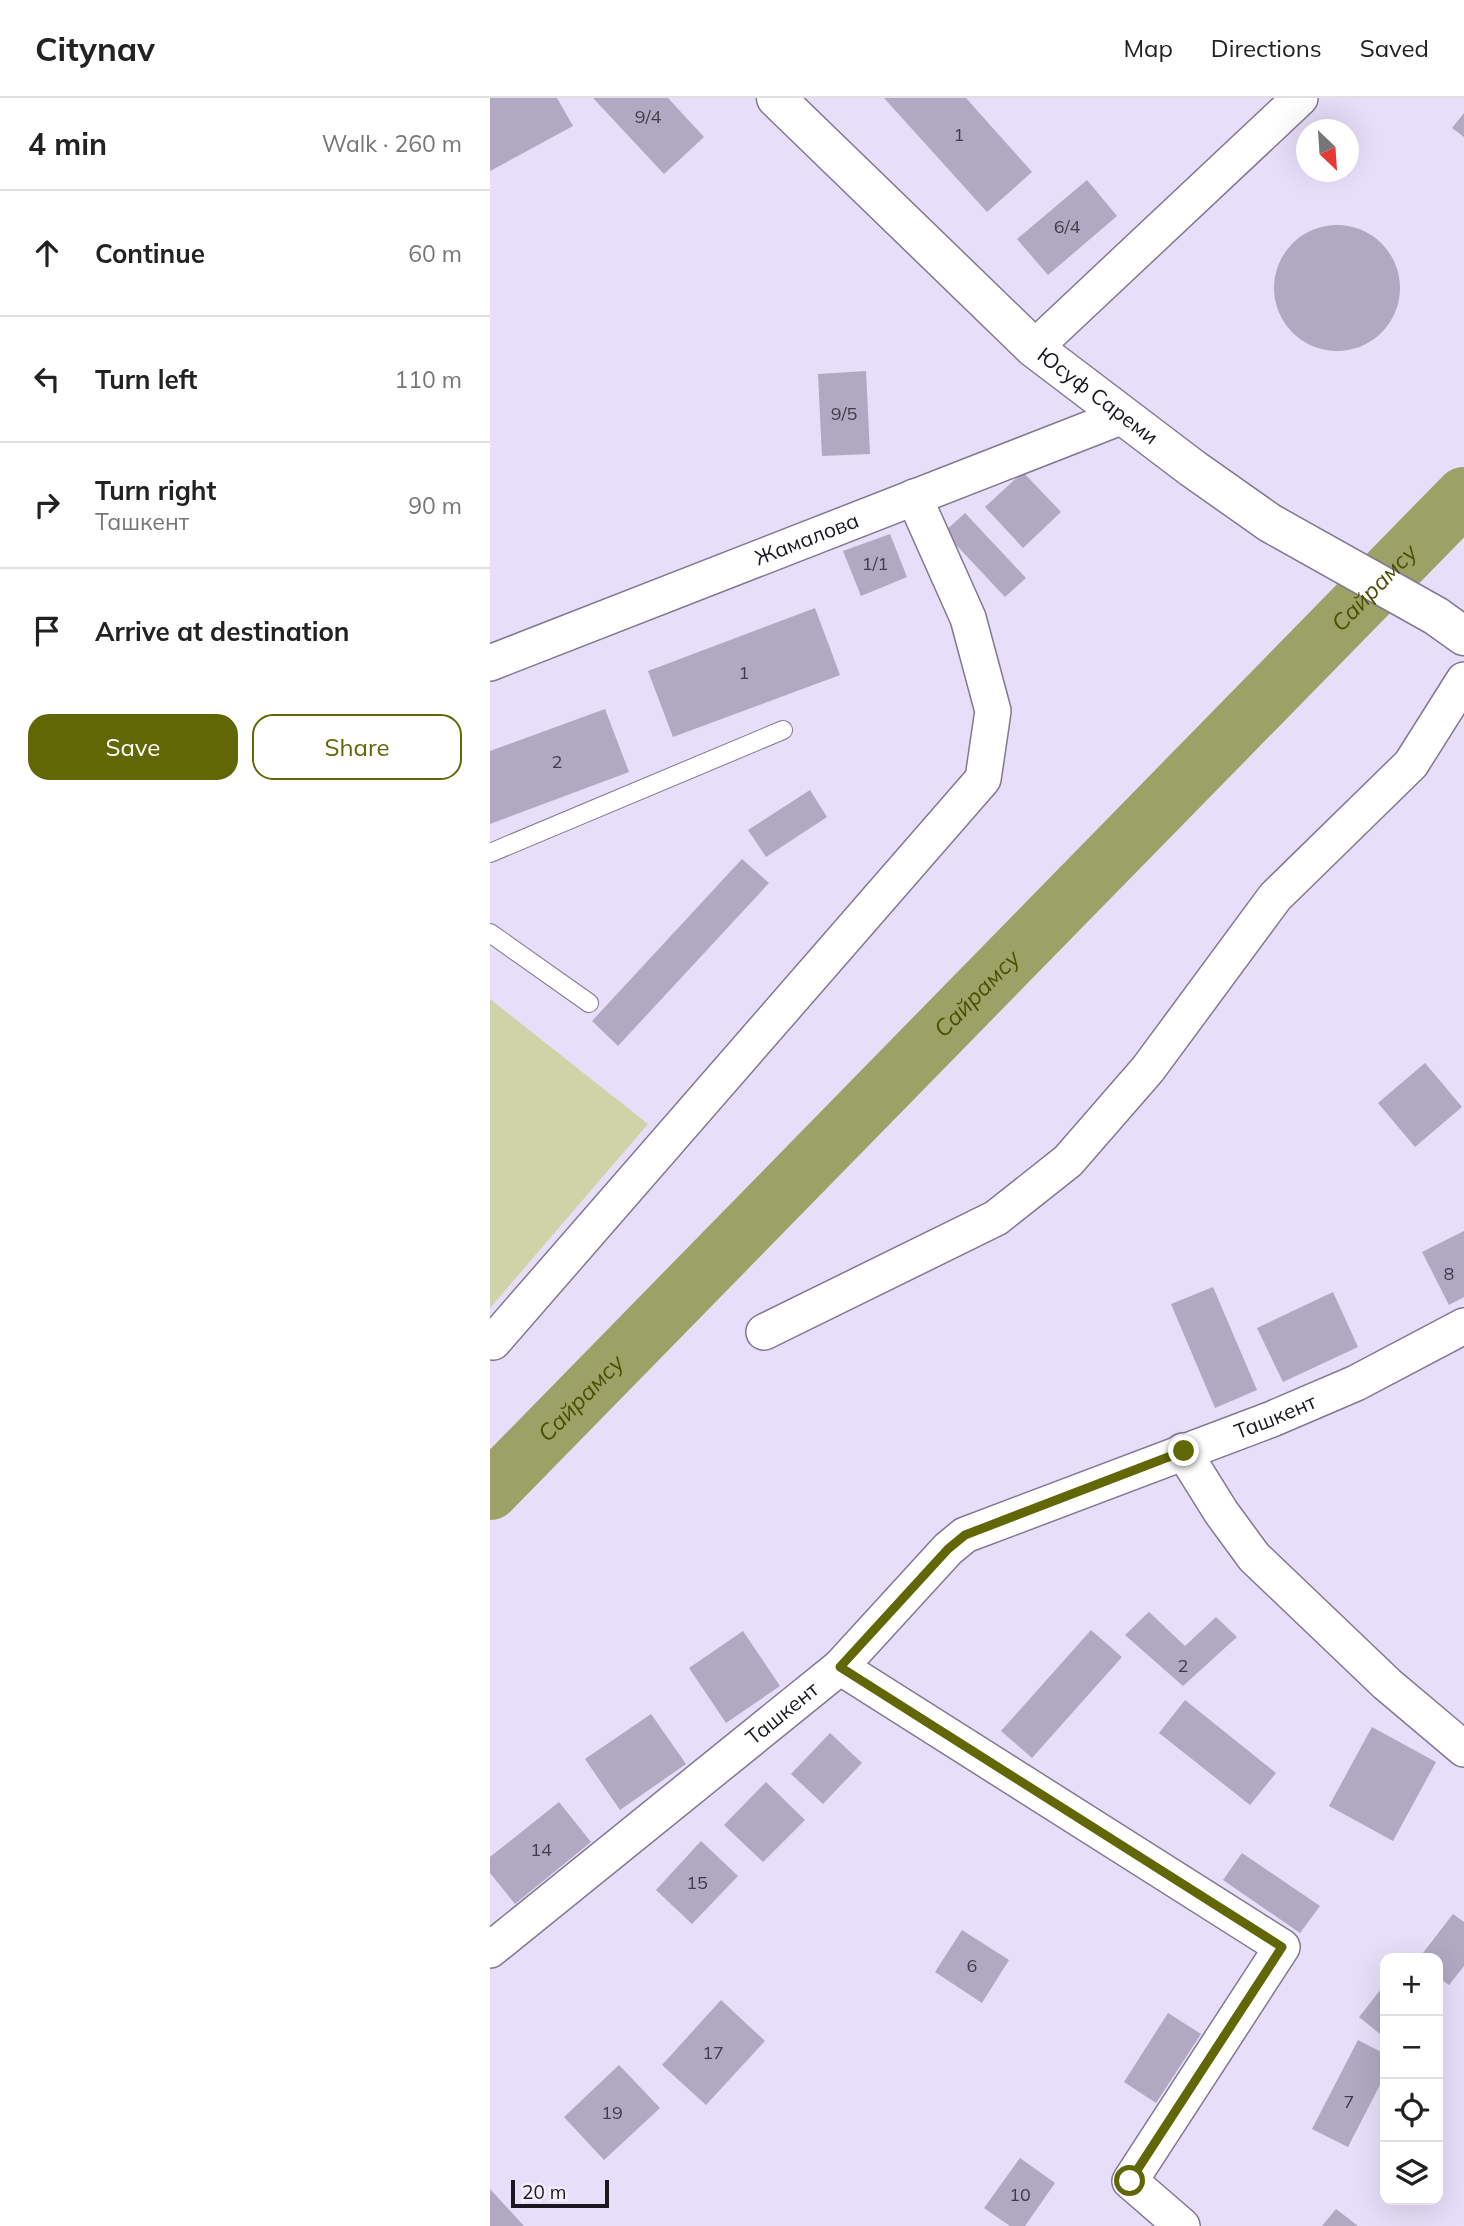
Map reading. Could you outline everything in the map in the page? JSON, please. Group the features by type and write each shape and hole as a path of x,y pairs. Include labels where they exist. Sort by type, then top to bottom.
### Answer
{"main road":[{"name":"Юсуф Сареми","path":"791,103 1034,348 1192,468 1270,523 1450,626"}],"street":[{"path":"1034,348 1300,98"},
{"name":"Жамалова","path":"490,663 1123,416"},
{"path":"493,1342 983,779 993,711 968,618 914,497"},
{"path":"764,1332 996,1218 1068,1161 1148,1069 1275,897 1411,764 1464,680"},
{"name":"Ташкент","path":"490,1950 840,1667 948,1549 965,1535 1272,1419 1356,1383 1464,1326"},
{"path":"1184,1451 1220,1511 1254,1557 1387,1684 1464,1749"},
{"path":"840,1667 1282,1947 1130,2181 1182,2226"}],"lane":[{"path":"490,853 783,730"},
{"path":"490,933 589,1003"}],"green space":[{"path":"490,999 648,1124 490,1308"}],"building":[{"path":"490,98 557,98 573,126 490,171"},
{"path":"593,98 668,98 704,137 664,174"},
{"path":"884,98 966,98 1032,172 987,212"},
{"path":"1464,113 1464,137 1452,128"},
{"path":"1087,180 1117,216 1048,275 1017,239"},
{"path":"1337,225 1361,230 1382,243 1395,264 1400,288 1395,312 1382,333 1361,346 1337,351 1313,346 1292,333 1279,312 1274,288 1279,264 1292,243 1313,230"},
{"path":"866,371 870,454 822,456 818,374"},
{"path":"1023,472 1061,512 1023,548 985,507"},
{"path":"965,513 1026,578 1005,597 944,532"},
{"path":"890,534 907,577 861,596 843,551"},
{"path":"815,608 840,675 673,737 648,671"},
{"path":"605,709 629,772 490,824 490,751"},
{"path":"810,790 827,817 766,857 748,830"},
{"path":"742,859 769,883 618,1046 592,1021"},
{"path":"1425,1063 1462,1107 1415,1147 1378,1103"},
{"path":"1464,1231 1464,1297 1449,1305 1422,1252"},
{"path":"1213,1287 1257,1390 1215,1408 1171,1304"},
{"path":"1333,1292 1358,1347 1283,1382 1257,1328"},
{"path":"1149,1612 1185,1646 1216,1617 1237,1637 1183,1686 1125,1635"},
{"path":"1091,1630 1122,1657 1032,1758 1001,1731"},
{"path":"743,1631 780,1686 726,1723 689,1668"},
{"path":"1185,1700 1276,1773 1250,1805 1159,1733"},
{"path":"651,1714 686,1764 620,1810 585,1759"},
{"path":"1372,1727 1436,1762 1393,1841 1329,1806"},
{"path":"830,1733 862,1763 823,1804 791,1774"},
{"path":"766,1782 805,1820 763,1862 724,1825"},
{"path":"559,1802 591,1842 515,1904 490,1873 490,1857"},
{"path":"701,1841 738,1876 692,1924 656,1890"},
{"path":"1242,1853 1320,1906 1300,1933 1223,1880"},
{"path":"1453,1914 1464,1922 1464,1966 1449,1985 1443,1981 1443,1953 1423,1953"},
{"path":"962,1930 1009,1960 982,2003 935,1972"},
{"path":"1380,1990 1380,2034 1359,2017"},
{"path":"721,2000 765,2041 706,2105 662,2065"},
{"path":"1168,2013 1201,2034 1156,2103 1124,2082"},
{"path":"1358,2040 1380,2051 1380,2085 1348,2147 1312,2129"},
{"path":"619,2065 660,2108 604,2160 564,2117"},
{"path":"1020,2158 1055,2183 1025,2226 1010,2226 984,2208"},
{"path":"490,2189 524,2226 490,2226"},
{"path":"1336,2209 1358,2226 1322,2226"}],"waterway":[{"name":"Сайрамсу","path":"490,1491 1464,496"}],"route":[{"path":"1130,2181 1282,1947 840,1667 948,1549 965,1535 1184,1451"}]}
